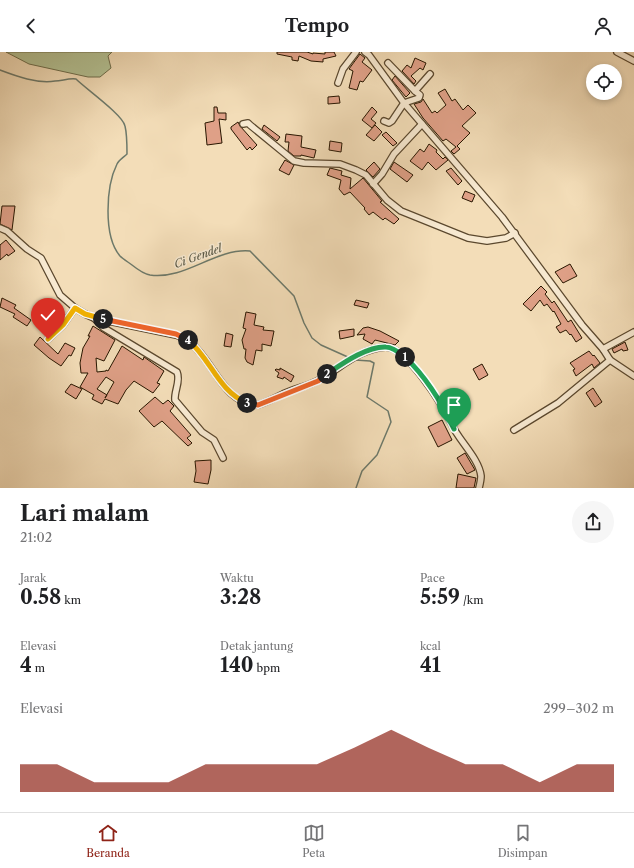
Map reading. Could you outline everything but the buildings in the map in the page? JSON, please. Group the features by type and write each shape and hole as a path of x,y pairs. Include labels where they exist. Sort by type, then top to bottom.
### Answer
{"street":[{"path":"338,83 343,69 356,52"},
{"path":"365,52 404,103 515,234 582,325 603,349 610,360 634,376"},
{"path":"617,52 634,61"},
{"path":"384,121 392,121 404,103 419,98 420,95 388,63"},
{"path":"415,91 430,74"},
{"path":"243,124 248,123 294,160 304,163 345,166 366,175 387,200 400,211 468,238 487,241 506,238 515,234"},
{"path":"373,184 382,174 394,154 422,124"},
{"path":"0,228 7,231 22,246 41,258 60,294 75,308 94,318 176,334 188,340 208,362 224,387 233,396 250,405 258,405 318,381 353,357 360,354 386,347 392,349 406,358 442,405 457,436 473,458 481,476 479,488"},
{"path":"48,339 63,325 75,308"},
{"path":"94,318 104,328 177,372 179,378 175,400 202,432 214,440 223,458"},
{"path":"603,349 634,332"},
{"path":"514,430 558,403 610,360"}],"green space":[{"path":"6,52 112,52 108,56 111,68 100,77 88,77 29,64"}],"waterway":[{"name":"Ci Gendel","path":"0,70 27,79 48,82 76,79 123,121 126,132 127,154 120,160 113,173 110,185 108,211 111,236 120,256 145,274 163,275 188,269 225,254 237,251 250,251 294,296 304,323 312,338 321,345 350,358"},
{"name":"Ci Gendel","path":"355,360 370,361 374,363 367,397 388,411 391,422 377,455 362,471 356,488"}],"route":[{"path":"48,339 63,325 75,308 94,318 176,334 194,345 208,362 224,387 233,396 250,405 258,405 318,381 360,354 386,347 406,358 425,381 444,409 454,429"}]}
